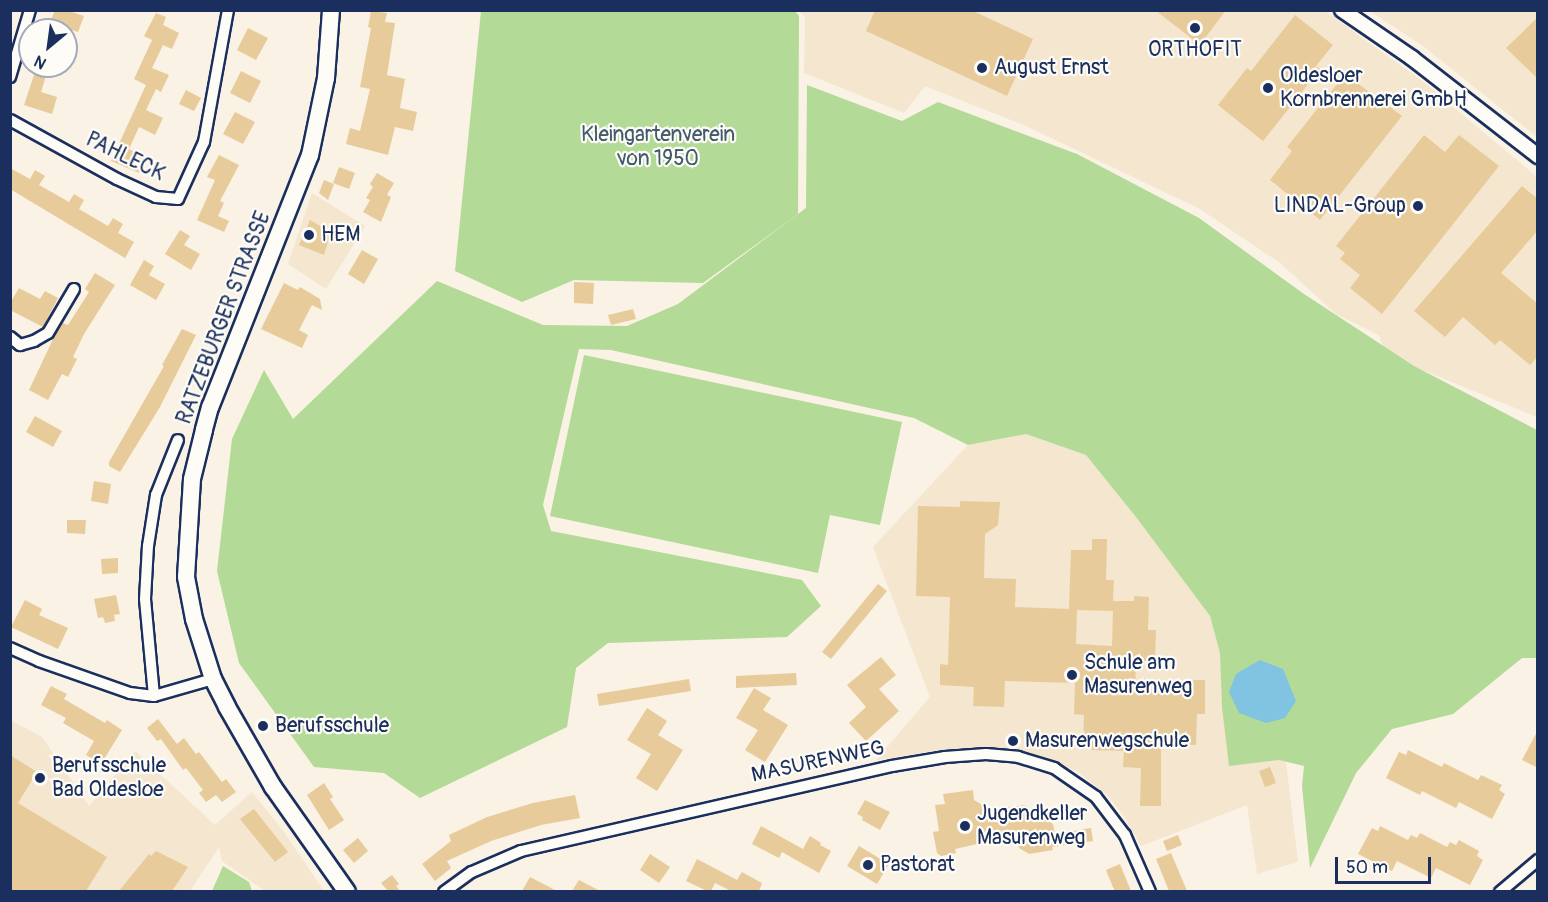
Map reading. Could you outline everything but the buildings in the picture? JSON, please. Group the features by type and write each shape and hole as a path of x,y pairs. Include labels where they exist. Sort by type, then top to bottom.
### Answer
{"main road":[{"name":"RATZEBURGER STRASSE","path":"331,10 326,78 310,155 210,407 192,479 186,577 194,619 213,679 273,787 347,891"},
{"path":"1342,10 1412,58 1538,156"}],"street":[{"path":"10,77 30,10"},
{"name":"PAHLECK","path":"10,120 117,179 156,197 178,199 204,142 228,10"},
{"path":"10,337 20,345 34,341 48,333 74,289"},
{"name":"RATZEBURGER STRASSE","path":"154,696 145,599 148,546 156,495 178,440"},
{"path":"10,648 130,693 154,696 213,679"},
{"name":"MASURENWEG","path":"444,891 472,872 521,851 892,766 945,757 986,754 1018,757 1054,768 1096,797 1125,835 1150,891"},
{"path":"1500,891 1538,860"}],"shaded area":[{"path":"799,11 1325,11 1422,81 1537,177 1537,417 1386,355 1379,335 1336,314 1280,263 1200,209 1026,126 925,86 904,113 804,73 805,18"},
{"path":"1370,11 1537,11 1537,137 1423,46"},
{"path":"312,193 365,226 326,289 288,264"},
{"name":"Schule am Masurenweg","path":"1026,434 1086,455 1210,616 1220,653 1222,707 1279,760 1286,762 1298,862 1257,874 1247,805 1141,846 1123,815 1107,795 1077,771 1024,751 1000,748 949,749 876,760 930,697 873,547 968,445"},
{"name":"Berufsschule Bad Oldesloe","path":"10,720 42,737 89,806 135,751 215,825 252,792 284,832 324,891 265,891 222,861 219,847 190,891 11,891"}],"green space":[{"name":"Kleingartenverein von 1950","path":"481,11 795,11 799,16 798,214 703,283 574,280 522,302 455,271"},
{"path":"807,85 902,121 938,102 1077,154 1199,218 1304,294 1414,366 1537,430 1537,658 1522,658 1453,714 1392,729 1356,773 1310,868 1302,786 1304,766 1279,760 1229,766 1222,707 1220,653 1210,616 1086,455 1026,434 968,445 914,418 611,350 579,349 543,505 551,531 802,580 821,606 787,637 608,643 576,668 567,727 420,798 384,773 314,767 239,663 217,571 232,439 264,370 293,419 437,281 543,325 627,326 678,304 806,208"},
{"path":"584,355 902,422 880,525 830,515 818,573 550,516"},
{"path":"223,866 249,882 252,891 212,891"}],"water":[{"path":"1260,660 1283,669 1296,701 1285,718 1266,723 1239,713 1229,692 1236,674"}],"place":[{"name":"ORTHOFIT","path":"1195,28"},
{"name":"August Ernst","path":"982,68"},
{"name":"Oldesloer Kornbrennerei GmbH","path":"1268,88"},
{"name":"LINDAL-Group","path":"1418,206"},
{"name":"HEM","path":"309,235"},
{"name":"Schule am Masurenweg","path":"1072,675"},
{"name":"Berufsschule","path":"263,726"},
{"name":"Masurenwegschule","path":"1013,741"},
{"name":"Berufsschule Bad Oldesloe","path":"40,778"},
{"name":"Jugendkeller Masurenweg","path":"965,826"},
{"name":"Pastorat","path":"868,865"}]}
